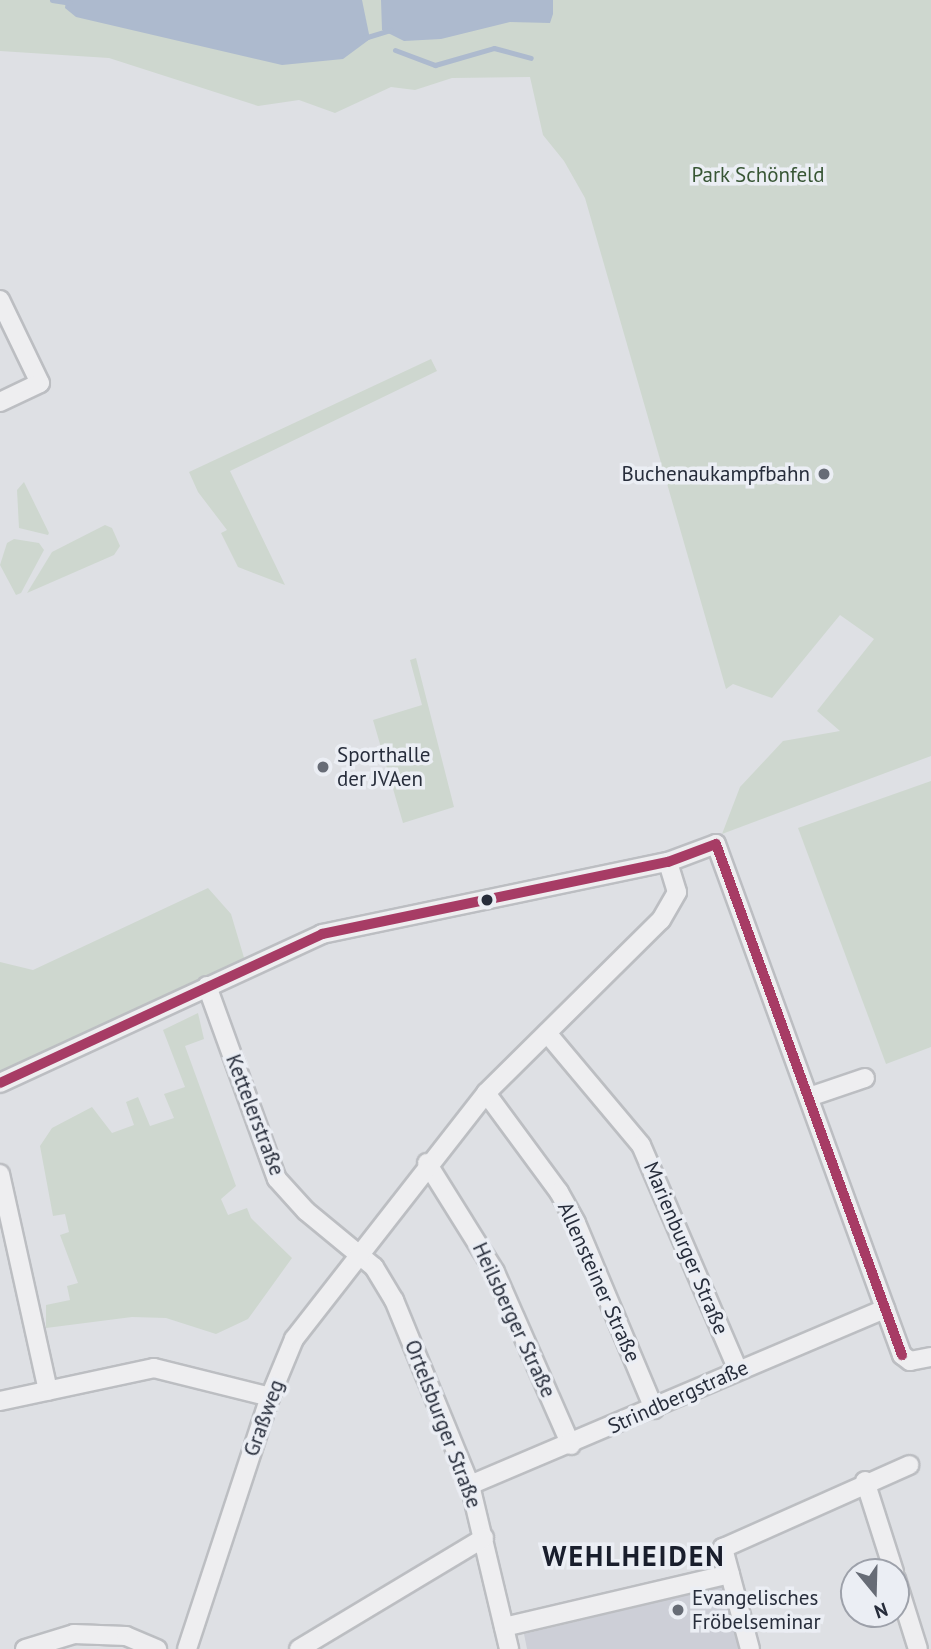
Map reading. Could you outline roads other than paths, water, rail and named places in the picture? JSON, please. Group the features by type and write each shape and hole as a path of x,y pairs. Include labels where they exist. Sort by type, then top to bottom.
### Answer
{"street":[{"path":"0,300 40,383 0,402"},
{"path":"0,1083 322,934 668,862 716,844 902,1355 910,1361 931,1357"},
{"name":"Graßweg","path":"187,1649 270,1397 294,1339 427,1163 486,1093 661,920 677,892 668,862"},
{"name":"Kettelerstraße","path":"208,986 277,1179 306,1211 359,1254"},
{"name":"Marienburger Straße","path":"547,1033 641,1146 659,1178 738,1370"},
{"path":"808,1097 865,1078"},
{"name":"Allensteiner Straße","path":"486,1093 559,1192 576,1223 654,1409"},
{"name":"Heilsberger Straße","path":"427,1163 495,1272 571,1445"},
{"path":"0,1174 48,1391"},
{"name":"Ortelsburger Straße","path":"359,1254 373,1267 394,1300 470,1485 509,1649"},
{"name":"Strindbergstraße","path":"470,1485 571,1445 738,1370 885,1309"},
{"path":"0,1401 154,1368 270,1397"},
{"path":"750,1649 723,1548 865,1480 909,1465"},
{"path":"865,1480 890,1558"},
{"path":"299,1649 319,1644 484,1538"},
{"path":"504,1627 730,1574"},
{"path":"910,1623 918,1649"},
{"path":"25,1649 74,1634 126,1636 157,1649"}],"water":[{"path":"66,0 362,0 370,39 343,59 282,65 76,17 65,8"},
{"path":"381,0 553,0 553,14 550,23 510,22 441,39 404,41 382,30"}],"waterway":[{"path":"52,0 70,3"},
{"path":"364,38 391,30"},
{"path":"395,50 435,65 494,48 531,58"}],"place":[{"name":"Buchenaukampfbahn","path":"824,474"},
{"name":"Sporthalle der JVAen","path":"323,767"},
{"name":"Evangelisches Fröbelseminar","path":"678,1610"}],"district":[{"name":"WEHLHEIDEN","path":"634,1556"}],"park label":[{"name":"Park Schönfeld","path":"758,175"}]}
